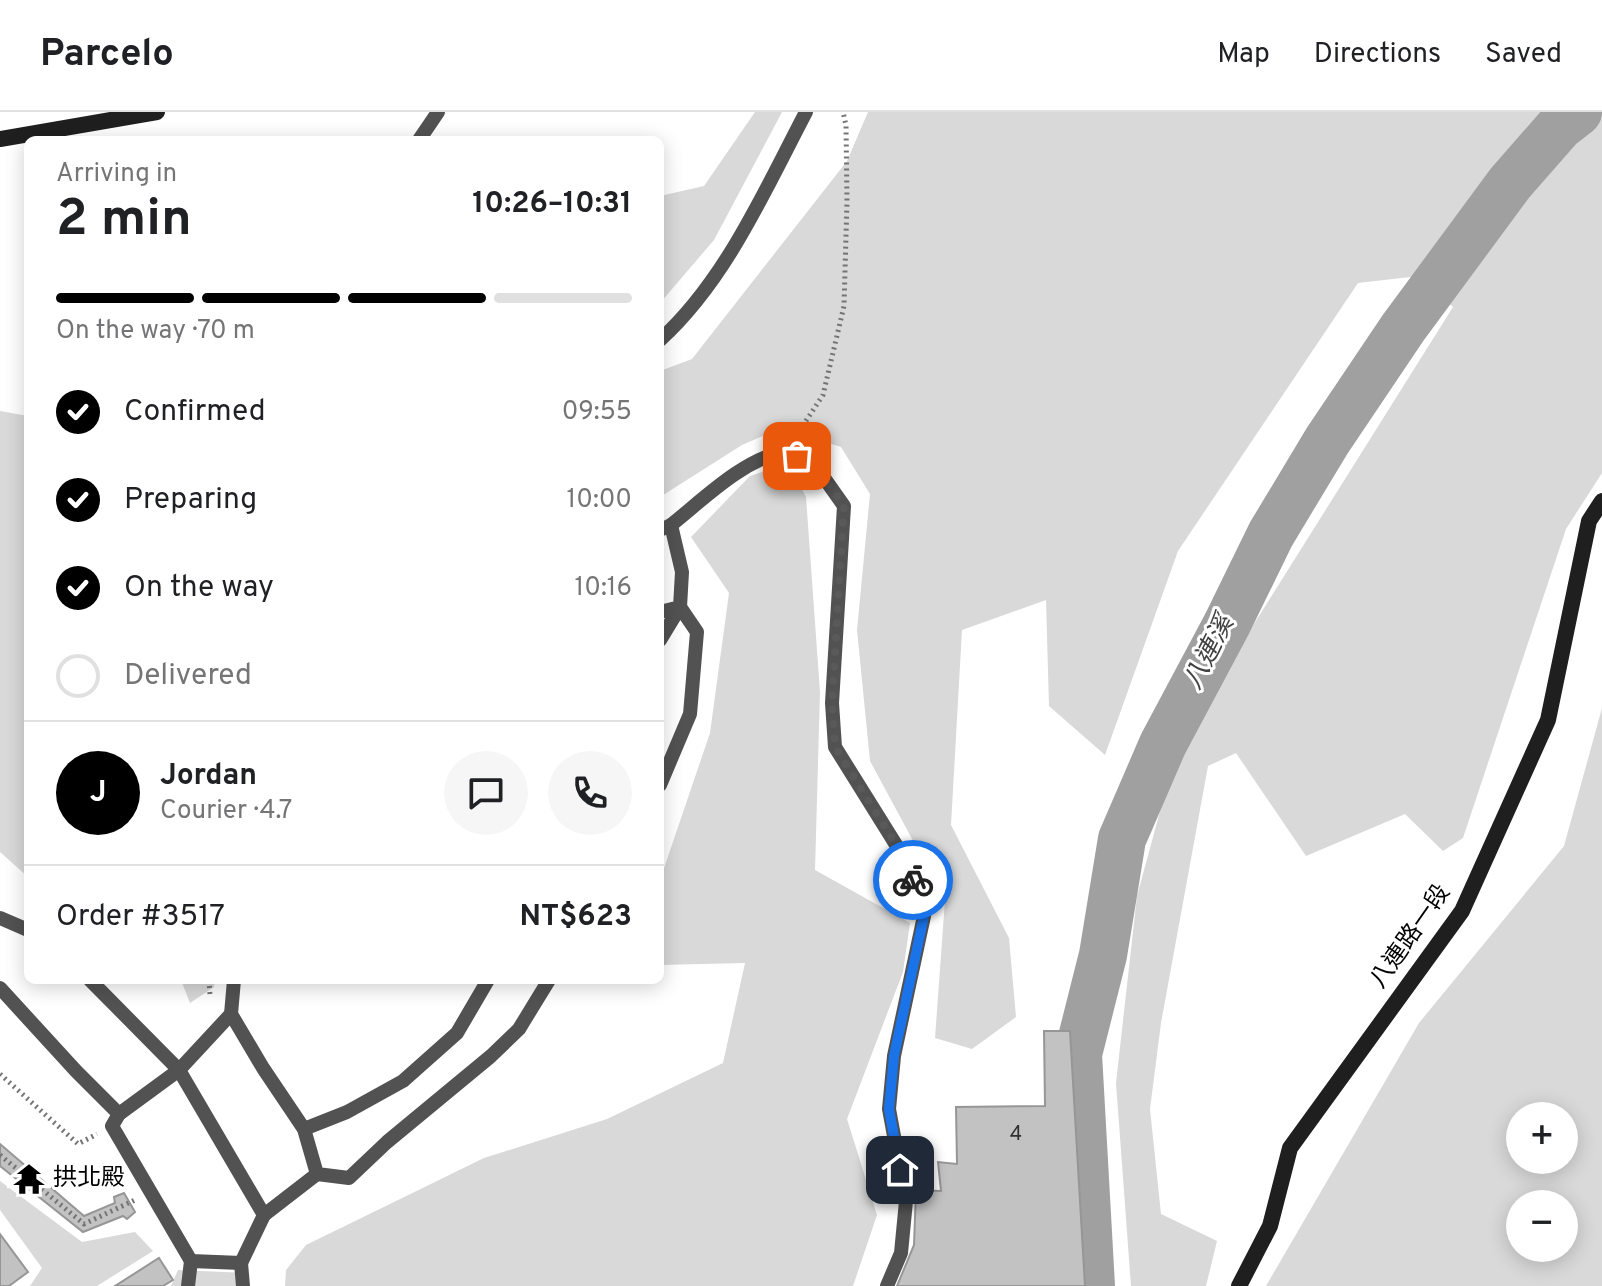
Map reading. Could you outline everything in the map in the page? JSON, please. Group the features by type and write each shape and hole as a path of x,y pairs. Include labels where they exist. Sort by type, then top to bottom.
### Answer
{"street":[{"path":"0,139 157,112"},
{"name":"八連路一段","path":"1239,1286 1270,1226 1290,1148 1462,911 1548,720 1589,521 1602,501"}],"lane":[{"path":"422,136 438,112"},
{"path":"664,336 685,318 727,257 806,112"},
{"path":"664,633 680,607 682,572 665,528 731,476 771,454 785,451 820,472 844,506 832,703 835,747 908,864 924,916 894,1056 889,1109 906,1201 901,1253 887,1286"},
{"path":"664,611 680,607"},
{"path":"664,776 690,714 697,632 680,607"},
{"path":"0,918 24,928"},
{"path":"94,984 179,1070 264,1215"},
{"path":"234,984 231,1014 304,1129 317,1174"},
{"path":"304,1129 347,1112 403,1081 457,1033 486,984"},
{"path":"243,1286 241,1263 264,1215 317,1174 349,1178 519,1029 547,984"},
{"path":"0,988 116,1120 150,1193 191,1261 188,1286"},
{"path":"116,1120 179,1070 231,1014"},
{"path":"191,1261 241,1263"}],"path":[{"path":"785,451 823,395 844,306 847,201 846,125 843,112"},
{"path":"0,1074 78,1144 116,1120"},
{"path":"0,1155 84,1224 150,1193"}],"shaded area":[{"path":"755,112 782,112 714,240 664,298 664,195 704,186"},
{"path":"868,112 1602,112 1602,473 1566,529 1463,838 1443,851 1405,814 1306,856 1236,753 1208,766 1161,1023 1150,1109 1161,1214 1217,1241 1206,1286 1131,1286 1116,1083 1137,896 1178,745 1453,307 1419,276 1358,283 1178,551 1105,755 1049,706 1046,600 962,630 951,825 1009,938 1016,1017 972,1049 935,1038 945,900 870,761 857,630 870,494 841,447 781,428 742,445 664,494 664,370 692,359 847,161"},
{"path":"0,411 24,415 24,873 0,852"},
{"path":"788,463 806,497 820,692 815,870 910,923 903,972 847,1119 877,1215 853,1286 285,1286 286,1270 306,1245 484,1158 607,1119 723,1063 745,963 664,965 664,868 710,733 729,593 691,537 750,476"},
{"path":"1602,708 1602,1286 1266,1286 1419,1023 1564,846"},
{"path":"183,984 214,984 214,987 190,1003"},
{"path":"0,1181 82,1242 135,1232 153,1251 97,1286 30,1286 42,1268 0,1210"},
{"path":"178,1270 247,1273 245,1286 171,1286"}],"building":[{"path":"1044,1031 1070,1031 1085,1286 897,1286 914,1245 916,1190 941,1191 938,1162 957,1164 956,1107 1045,1106"},
{"name":"拱北殿","path":"0,1144 84,1216 115,1203 114,1197 124,1193 135,1212 127,1219 123,1216 83,1232 0,1166"},
{"name":"拱北殿","path":"0,1234 28,1272 9,1286 0,1286"},
{"path":"159,1258 173,1280 163,1286 115,1286"}],"waterway":[{"name":"八連溪","path":"1091,1286 1078,1054 1103,955 1122,839 1163,744 1271,534 1327,441 1403,328 1510,183 1560,126 1578,112"}],"way so far":[{"path":"797,456 820,472 844,506 832,703 835,747 908,864 913,880"}],"place":[{"name":"拱北殿","path":"29,1179"}],"route":[{"path":"900,1170 889,1109 894,1056 924,916 913,880"}]}
